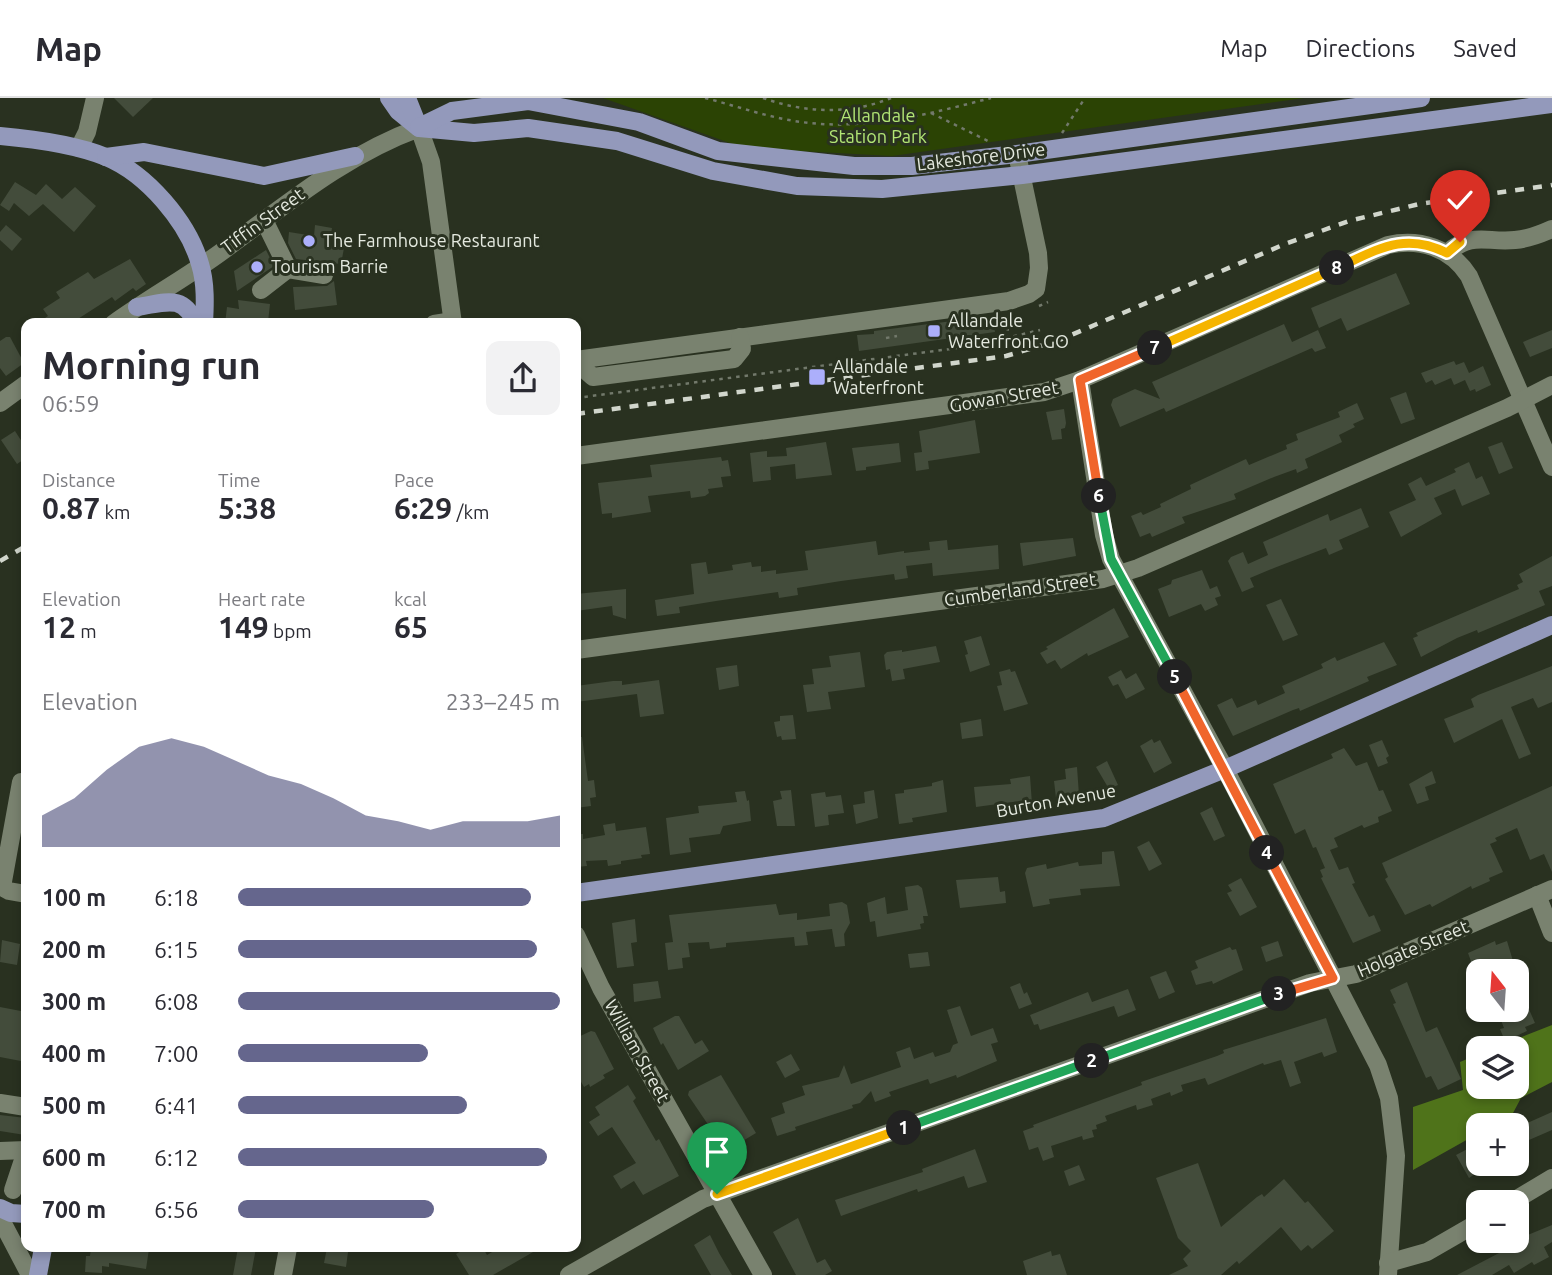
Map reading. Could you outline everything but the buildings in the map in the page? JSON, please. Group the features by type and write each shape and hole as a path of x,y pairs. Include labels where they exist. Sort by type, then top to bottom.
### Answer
{"main road":[{"path":"389,98 398,111 419,128"},
{"path":"407,98 419,128"},
{"name":"Lakeshore Drive","path":"419,128 452,111 528,101 639,122 718,151 854,166 912,166 1420,98"},
{"name":"Lakeshore Drive","path":"419,128 474,134 528,128 617,141 713,171 797,186 882,188 1022,175 1552,104"},
{"path":"0,136 79,148 128,168 165,204 188,239 200,265 204,318"},
{"path":"106,157 144,152 264,176 355,156"},
{"path":"137,307 175,301 184,305 192,318"},
{"name":"Burton Avenue","path":"581,892 1104,818 1225,769 1552,625"},
{"path":"0,1208 21,1214"},
{"path":"38,1275 42,1252"}],"street":[{"path":"79,148 95,98"},
{"path":"419,128 431,162 452,318"},
{"name":"Tiffin Street","path":"121,318 355,156 419,128"},
{"path":"581,366 593,377 734,359 742,349 740,337 1009,301 1029,295 1036,289 1040,268 1017,154"},
{"path":"264,220 288,269"},
{"path":"1447,253 1460,242 1482,238 1515,240 1552,229"},
{"name":"Gowan Street","path":"581,455 1044,392 1080,380 1388,245 1411,242 1427,244 1447,253 1463,266 1475,287 1552,467"},
{"path":"261,290 288,269 324,275"},
{"path":"1080,380 1104,535 1111,559 1225,769 1378,1065 1389,1098 1394,1129 1396,1179 1388,1269 1427,1252 1466,1230"},
{"name":"Cumberland Street","path":"581,649 1093,581 1119,574 1507,408 1552,385"},
{"path":"2,396 21,386"},
{"path":"21,782 20,823 2,887 21,893"},
{"path":"1544,892 1552,933"},
{"name":"Holgate Street","path":"569,1275 704,1199 1297,988 1356,974 1544,892"},
{"name":"William Street","path":"581,946 601,988 763,1275"},
{"path":"0,1103 21,1106"},
{"path":"0,1151 21,1151"},
{"path":"13,1191 21,1166"},
{"path":"1529,1192 1552,1178"},
{"path":"0,1218 30,1275"},
{"path":"283,1275 287,1252"}],"path":[{"path":"705,98 790,120 814,122 877,122 931,113 991,98"},
{"path":"763,98 820,111 868,107 891,98"},
{"path":"1060,136 1085,98"},
{"path":"931,113 974,132 991,142 992,147"},
{"path":"1007,339 1009,311"},
{"path":"581,397 1007,339 1040,330"},
{"path":"886,338 897,336"},
{"path":"892,384 903,385 905,392"}],"green space":[{"name":"Allandale Station Park","path":"603,98 1304,98 892,156 744,148"},
{"path":"1552,1025 1552,1082 1529,1094 1529,1036 1524,1036"},
{"path":"1466,1059 1466,1099 1520,1099 1513,1113 1466,1113 1466,1140 1413,1170 1413,1107 1463,1090 1460,1062"}],"railway":[{"path":"581,413 1006,356 1057,341 1285,244 1349,221 1419,204 1552,185"},
{"path":"0,561 21,549"}],"place":[{"name":"The Farmhouse Restaurant","path":"309,241"},
{"name":"Tourism Barrie","path":"257,267"},
{"name":"Allandale Waterfront GO","path":"934,331"},
{"name":"Allandale Waterfront","path":"817,377"}],"route":[{"path":"717,1194 1310,983 1333,978 1225,769 1111,559 1104,535 1085,398 1080,380 1388,245 1411,242 1427,244 1447,253 1460,242"}]}
